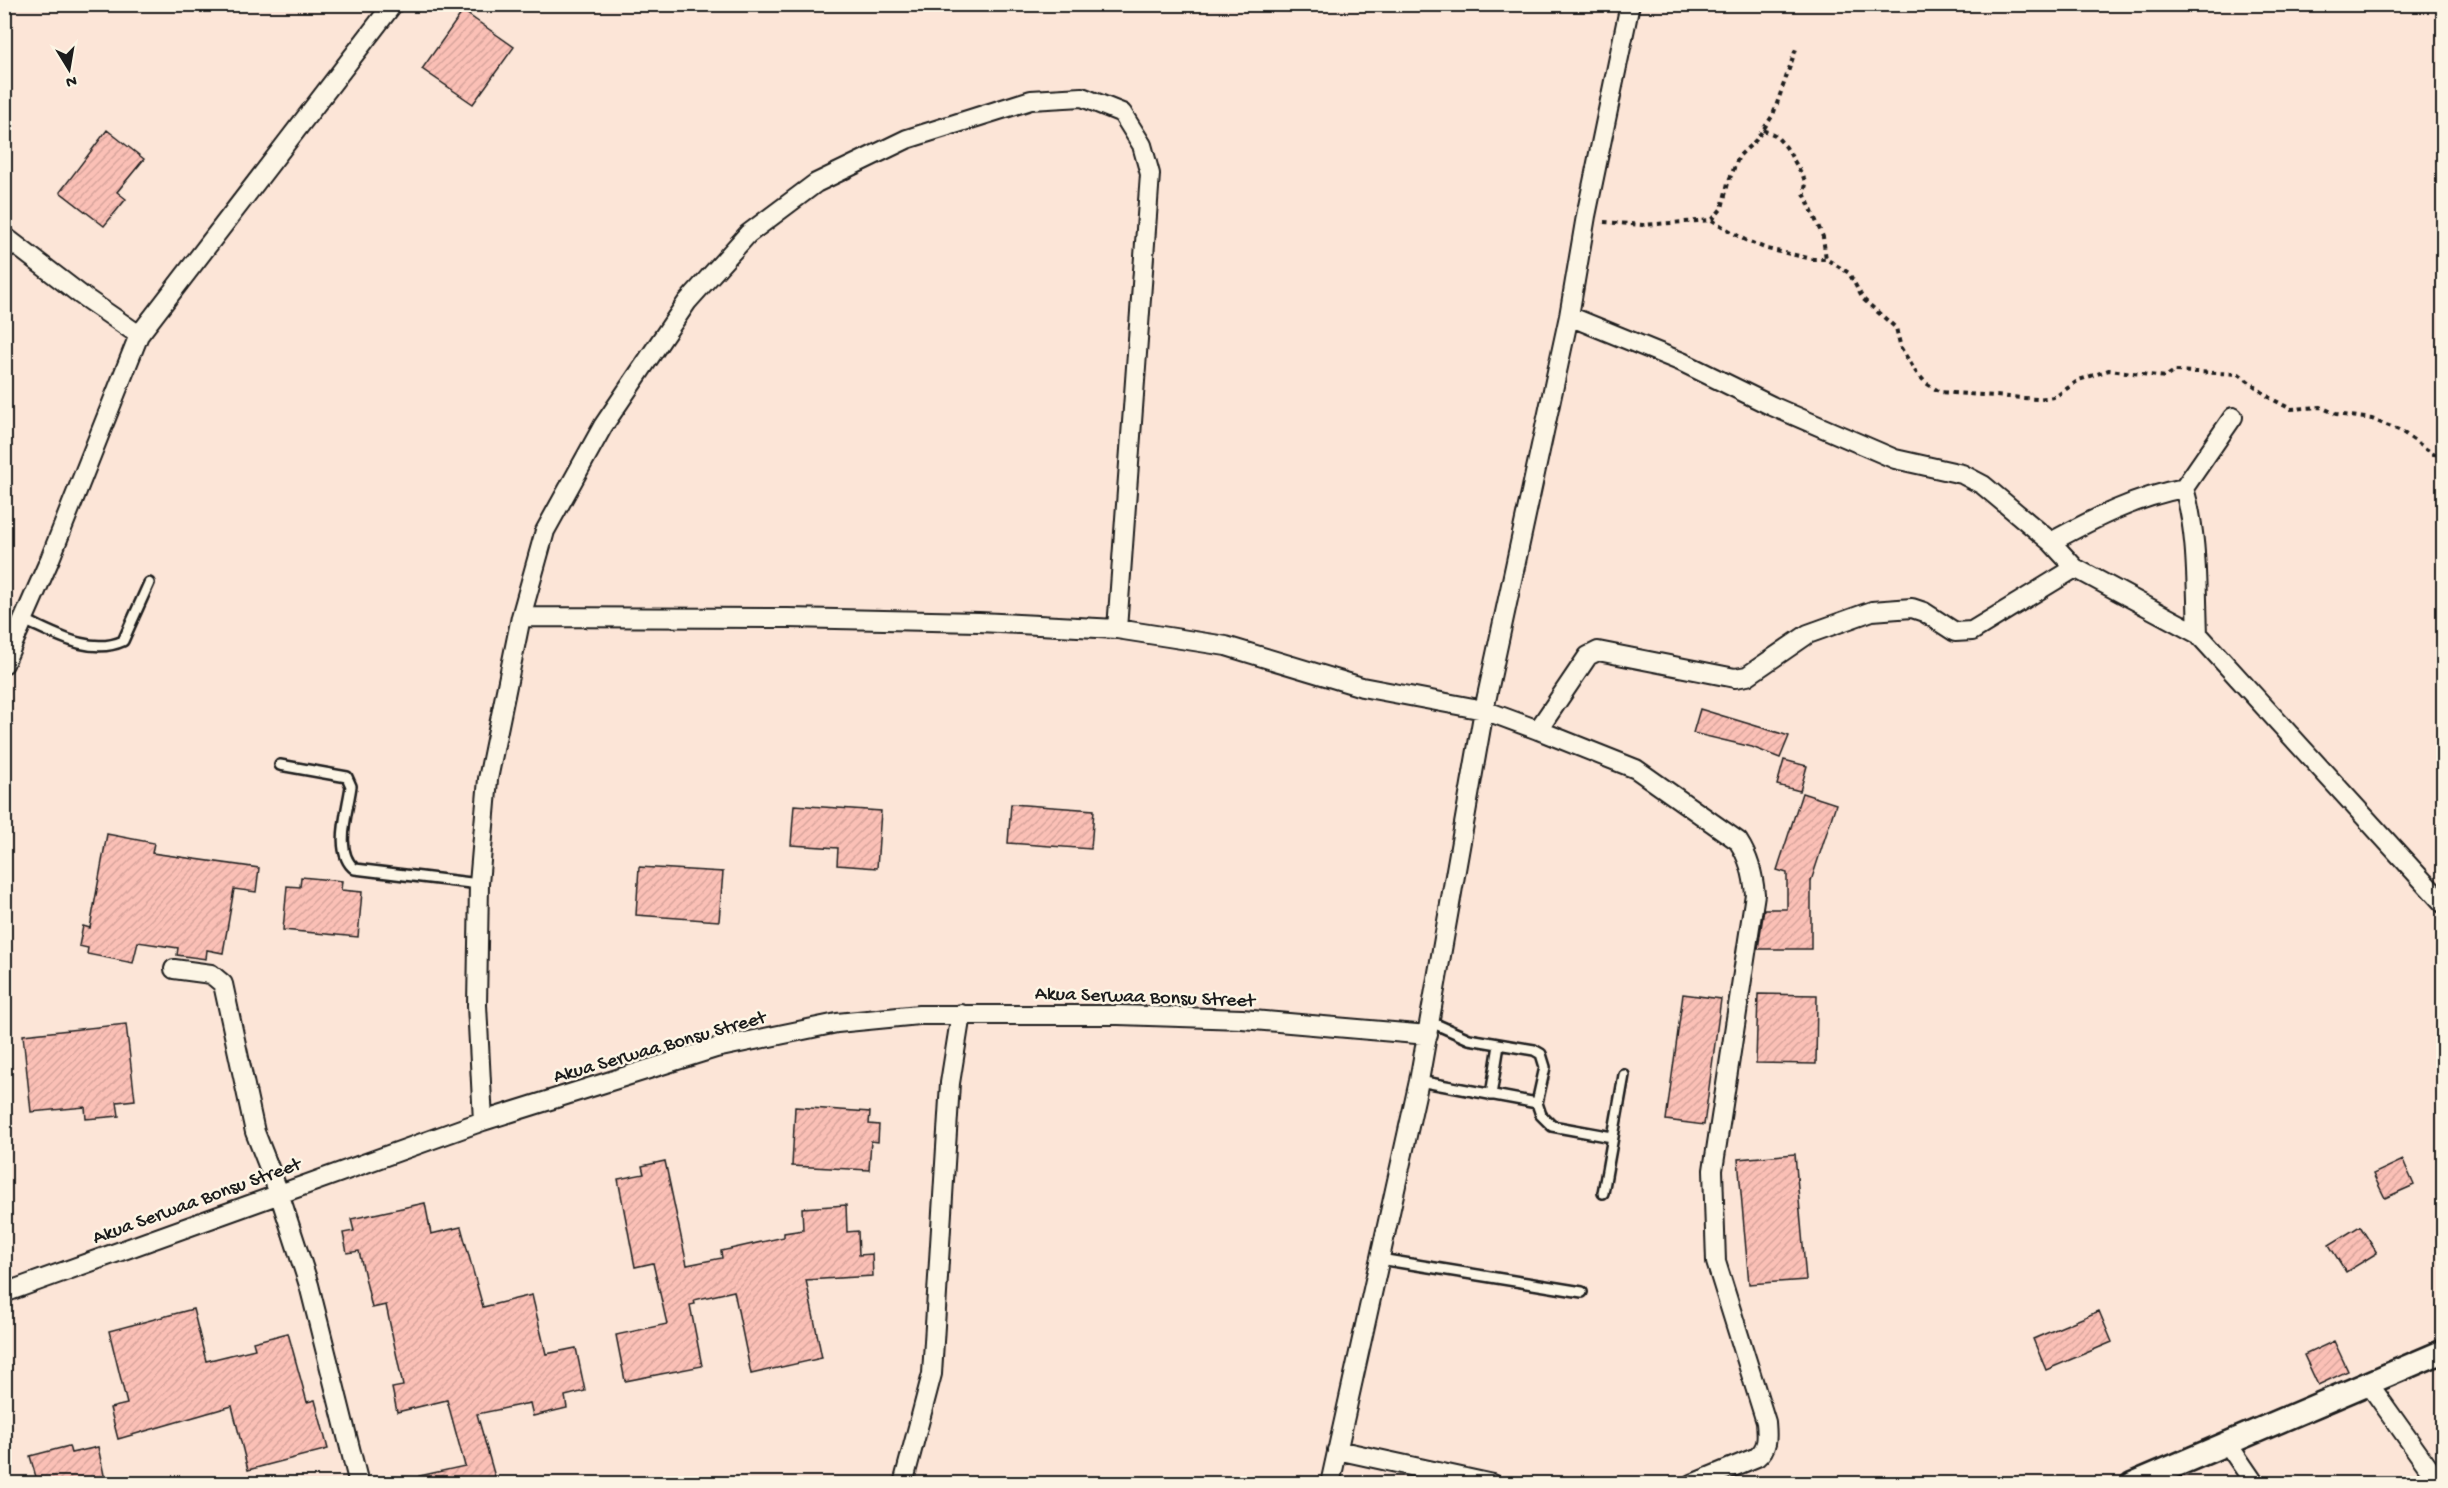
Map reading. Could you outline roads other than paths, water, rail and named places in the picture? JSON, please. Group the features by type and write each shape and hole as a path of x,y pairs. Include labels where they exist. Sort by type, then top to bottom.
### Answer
{"street":[{"path":"4,664 139,335 393,4"},
{"path":"1330,1484 1430,1028 1484,710 1569,316 1586,216 1630,4"},
{"path":"483,1120 477,1005 479,884 488,779 521,617 545,531 603,426 687,302 748,234 816,183 907,139 1031,100 1082,97 1122,113 1142,145 1150,174 1117,629"},
{"path":"4,236 81,295 139,335"},
{"path":"1569,316 1682,362 1772,406 1895,459 1962,474 1983,485 2050,542 2075,568 2198,634 2444,904"},
{"path":"2050,542 2096,517 2161,492 2184,488 2233,417"},
{"path":"2184,488 2191,512 2194,543 2198,634"},
{"path":"1538,730 1588,656 1598,651 1735,678 1748,676 1808,634 1872,611 1912,608 1924,612 1955,633 1972,631 2075,568"},
{"path":"521,617 979,622 1117,629 1226,646 1362,687 1484,710 1538,730 1636,769 1738,841 1754,874 1755,894 1713,1170 1714,1241 1716,1262 1766,1422 1768,1441 1764,1452 1757,1458 1692,1484"},
{"path":"174,969 211,974 223,984 255,1132 279,1193 309,1285 359,1484"},
{"path":"903,1484 932,1374 950,1083 961,1014"},
{"name":"Akua Serwaa Bonsu Street","path":"4,1293 483,1120 716,1048 837,1023 919,1015 961,1014 1242,1019 1430,1028"},
{"path":"2132,1484 2444,1352"},
{"path":"2369,1384 2440,1484"},
{"path":"2227,1443 2255,1484"},
{"path":"1337,1450 1493,1484"}],"lane":[{"path":"24,620 96,648 110,647 123,641 149,583"},
{"path":"279,765 347,777 351,786 343,851 346,863 354,869 479,884"},
{"path":"1430,1028 1469,1039 1534,1050 1544,1058 1545,1067 1537,1103 1541,1115 1552,1126 1612,1137"},
{"path":"1491,1095 1499,1045"},
{"path":"1604,1193 1624,1075"},
{"path":"1419,1081 1537,1103"},
{"path":"1380,1259 1582,1292"}]}
